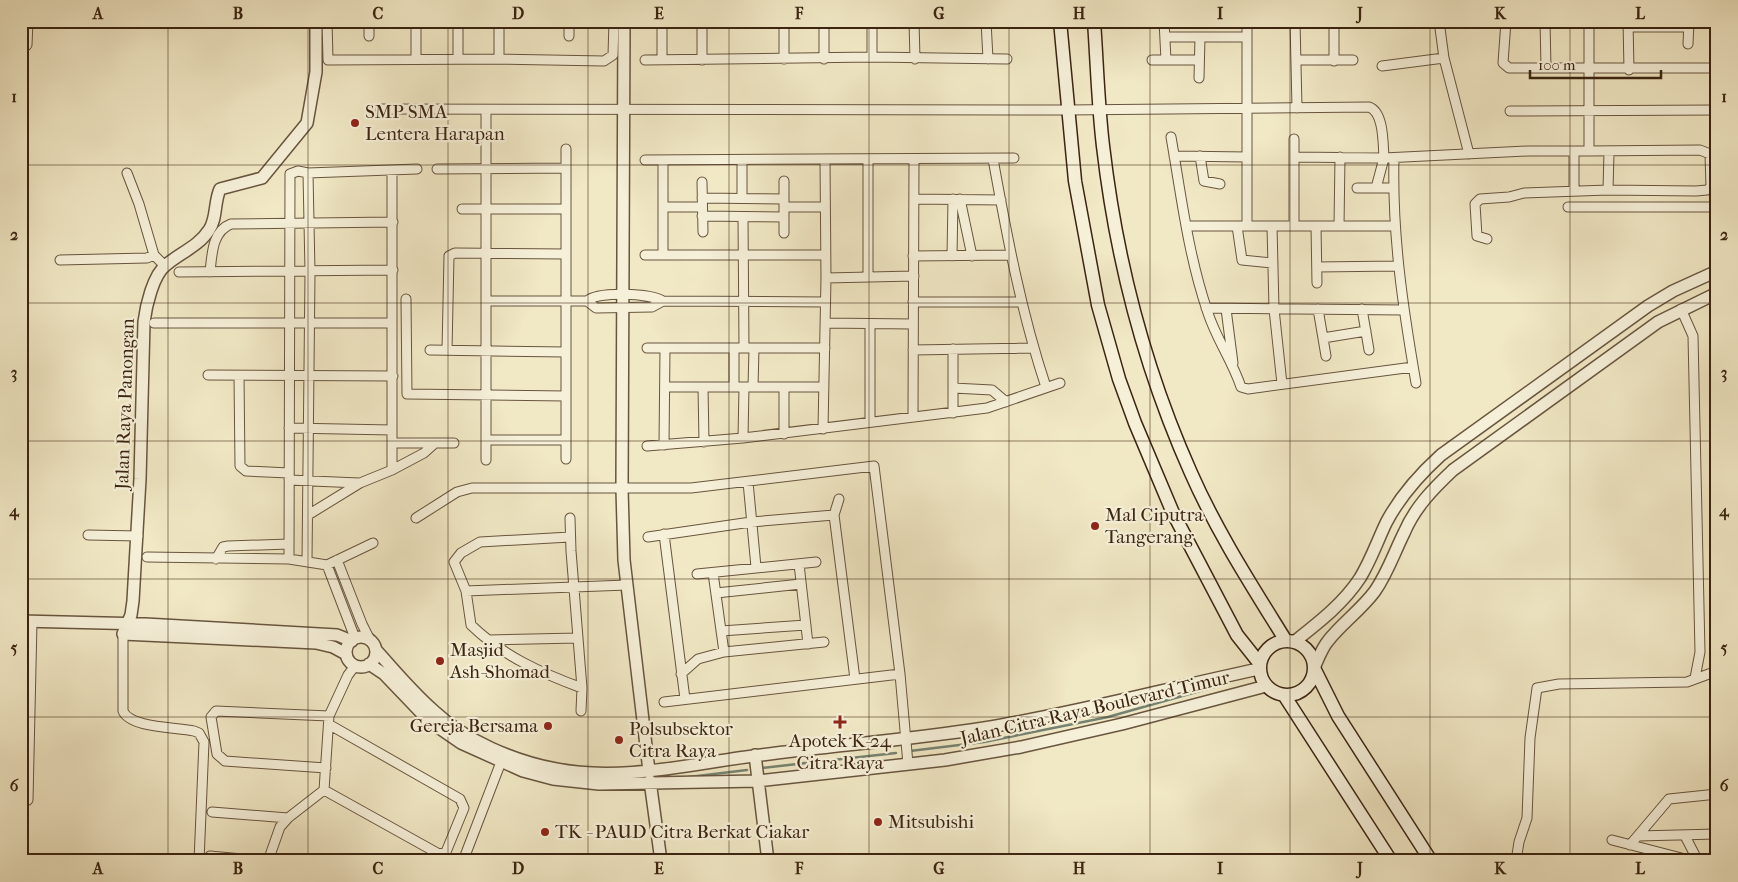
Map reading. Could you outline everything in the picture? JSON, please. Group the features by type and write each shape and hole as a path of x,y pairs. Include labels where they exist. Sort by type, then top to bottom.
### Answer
{"main road":[{"path":"1060,21 1075,181 1097,297 1127,401 1179,524 1237,635 1260,666 1266,686 1284,695 1293,694 1308,685 1314,668"},
{"path":"1094,21 1103,144 1122,259 1158,390 1196,483 1227,544 1290,641 1308,652 1338,716 1431,861"},
{"path":"1260,666 1266,650 1278,642 1290,641"},
{"path":"1284,695 1391,861"}],"street":[{"path":"21,50 28,45 28,21"},
{"name":"Jalan Raya Panongan","path":"125,629 131,615 138,536 144,322 147,301 165,266 192,247 210,229 215,202 220,189 262,178 307,123 316,72 316,21"},
{"path":"327,21 327,60 499,59 604,62 613,55 614,21"},
{"path":"369,21 369,36"},
{"path":"416,21 416,59"},
{"path":"458,21 458,59"},
{"path":"499,21 499,59"},
{"path":"569,21 569,36"},
{"path":"624,21 628,109 626,585 661,861"},
{"path":"662,21 662,60"},
{"path":"702,21 702,60"},
{"path":"784,21 784,60"},
{"path":"824,21 824,60"},
{"path":"872,21 872,57"},
{"path":"914,21 915,59"},
{"path":"986,21 988,59"},
{"path":"1164,21 1166,60"},
{"path":"1247,21 1247,226"},
{"path":"1295,21 1297,108"},
{"path":"1334,21 1334,61"},
{"path":"1439,21 1444,58 1470,154"},
{"path":"1506,21 1504,63 1506,67 1629,70 1717,68"},
{"path":"1545,21 1546,68"},
{"path":"1588,21 1590,151"},
{"path":"1629,70 1628,24 1689,24 1688,44"},
{"path":"1165,37 1247,37"},
{"path":"1200,37 1200,78"},
{"path":"645,60 824,60 872,57 1007,59"},
{"path":"1382,66 1444,58"},
{"path":"1152,60 1200,60"},
{"path":"1296,60 1353,60"},
{"path":"380,109 486,111 628,109 1067,110 1372,108 1378,116 1384,158 1376,188"},
{"path":"1510,112 1717,110"},
{"path":"486,111 486,460"},
{"path":"1171,137 1186,226 1206,308 1215,332 1234,365 1242,387 1245,389 1413,367"},
{"path":"1294,140 1294,226"},
{"path":"566,149 566,459"},
{"path":"1294,157 1394,158 1528,151 1574,153 1590,151 1706,151 1711,158 1711,186 1707,190 1608,190 1524,193 1509,197 1477,200 1477,236 1487,239"},
{"path":"1608,190 1609,152"},
{"path":"1574,153 1574,191"},
{"path":"1174,156 1247,157"},
{"path":"1200,156 1204,181 1220,184"},
{"path":"1339,226 1340,157"},
{"path":"993,158 1011,255 1033,348 1046,386"},
{"path":"646,160 1014,158"},
{"path":"1394,158 1394,226 1404,310 1416,383"},
{"path":"868,159 868,276"},
{"path":"913,416 914,159"},
{"path":"663,160 663,255"},
{"path":"742,160 742,198"},
{"path":"823,428 826,278 824,160"},
{"path":"437,169 566,168"},
{"path":"289,560 290,174 298,171 308,173 417,169"},
{"path":"392,171 392,470"},
{"path":"127,173 139,204 154,255 165,266"},
{"path":"306,561 310,323 308,173"},
{"path":"784,181 784,233"},
{"path":"702,182 703,232"},
{"path":"1357,188 1393,188"},
{"path":"663,207 702,207 742,198 784,208"},
{"path":"914,199 1001,200"},
{"path":"956,199 972,256"},
{"path":"952,256 956,199"},
{"path":"702,207 743,217 784,208 825,207"},
{"path":"1568,208 1717,207"},
{"path":"462,209 566,209"},
{"path":"743,217 744,302 739,348 739,387 743,438"},
{"path":"210,272 214,243 227,225 289,222 393,222"},
{"path":"1186,226 1394,226"},
{"path":"1237,226 1242,260 1272,263"},
{"path":"1272,226 1274,309 1282,384"},
{"path":"1316,226 1316,283"},
{"path":"447,350 449,256 455,252 565,254"},
{"path":"60,260 147,258 154,255"},
{"path":"645,255 825,255"},
{"path":"914,256 1011,255"},
{"path":"1316,267 1398,266"},
{"path":"179,272 393,270"},
{"path":"1290,641 1343,600 1374,555 1386,524 1400,498 1441,455 1611,331 1673,291 1717,271"},
{"path":"826,278 914,276"},
{"path":"1673,291 1692,336 1700,652 1695,678"},
{"path":"1314,668 1326,642 1357,613 1375,590 1392,563 1412,517 1432,491 1454,470 1658,322 1681,309 1717,293"},
{"path":"486,302 587,301 593,296 628,295 653,296 662,301"},
{"path":"406,299 406,393 565,396"},
{"path":"587,301 596,308 645,307 662,301 825,302"},
{"path":"913,302 1022,302"},
{"path":"1206,308 1404,310"},
{"path":"1226,309 1234,365"},
{"path":"1318,309 1326,356"},
{"path":"1362,309 1369,350"},
{"path":"154,323 392,323"},
{"path":"825,323 913,324"},
{"path":"870,324 870,422"},
{"path":"1323,338 1366,331"},
{"path":"647,348 824,348"},
{"path":"664,445 665,348"},
{"path":"753,387 754,348"},
{"path":"913,350 1033,348"},
{"path":"953,349 953,413"},
{"path":"430,350 565,352"},
{"path":"208,375 393,376"},
{"path":"240,376 240,466 246,471 308,480 360,483"},
{"path":"647,446 784,434 987,408 1046,386 1060,383"},
{"path":"665,387 824,387"},
{"path":"703,387 704,442"},
{"path":"784,387 784,434"},
{"path":"953,388 992,390 1006,402"},
{"path":"290,428 392,430"},
{"path":"486,440 566,440"},
{"path":"392,443 454,443"},
{"path":"308,515 360,483 392,470 424,453 434,444"},
{"path":"416,518 457,492 472,488 691,488 874,466 900,674 907,762"},
{"path":"748,482 756,567"},
{"path":"839,499 834,515 855,679"},
{"path":"648,537 751,522 834,515"},
{"path":"570,518 582,688 581,711"},
{"path":"664,534 685,699"},
{"path":"88,535 138,536"},
{"path":"570,538 475,543 454,560 466,591 469,623 513,659 541,673 582,688"},
{"path":"147,557 289,560 327,565 372,543"},
{"path":"216,559 222,547 289,544"},
{"path":"210,856 266,861 280,827 288,818 324,790 330,720 348,676 355,666 370,664 375,658 373,645 362,624 337,560"},
{"path":"696,574 816,562"},
{"path":"799,564 808,644"},
{"path":"327,565 353,640 346,654"},
{"path":"713,573 724,652"},
{"path":"716,593 801,584"},
{"path":"466,591 626,585"},
{"path":"28,800 27,621 316,643 333,647 346,654 355,666"},
{"path":"721,631 806,625"},
{"path":"125,629 337,635 353,640 363,637 373,645"},
{"path":"125,629 123,711 125,716 135,722 194,731 199,733 204,742 199,861"},
{"path":"489,640 578,638"},
{"path":"681,674 698,659 724,652 824,642"},
{"name":"Jalan Citra Raya Boulevard Timur","path":"373,645 436,713 466,734 504,753 526,761 570,771 649,776 757,769 906,743 1070,712 1260,666"},
{"name":"Jalan Citra Raya Boulevard Timur","path":"370,664 384,674 406,700 429,721 461,743 524,771 578,782 757,769 907,762 1021,747 1122,724 1266,686"},
{"path":"1516,861 1519,842 1527,818 1530,738 1537,688 1559,684 1688,682 1717,671"},
{"path":"664,702 900,674"},
{"path":"324,790 439,854 446,852 464,808 460,799 330,720 216,711 212,717 217,754 225,761 326,768"},
{"path":"463,861 501,762"},
{"path":"757,769 768,861"},
{"path":"1630,845 1669,799 1717,794"},
{"path":"212,812 288,818"},
{"path":"1638,836 1717,834"},
{"path":"1685,836 1698,861"},
{"path":"1612,840 1694,861"}],"waterway":[{"path":"910,751 984,742 1108,717 1221,685"},
{"path":"761,768 896,753"},
{"path":"689,777 747,770"}],"place":[{"name":"SMP SMA Lentera Harapan","path":"355,123"},
{"name":"Mal Ciputra Tangerang","path":"1095,526"},
{"name":"Masjid Ash-Shomad","path":"440,661"},
{"name":"Apotek K-24 Citra Raya","path":"840,722"},
{"name":"Gereja Bersama","path":"548,726"},
{"name":"Polsubsektor Citra Raya","path":"619,740"},
{"name":"Mitsubishi","path":"878,822"},
{"name":"TK - PAUD Citra Berkat Ciakar","path":"545,832"}]}
